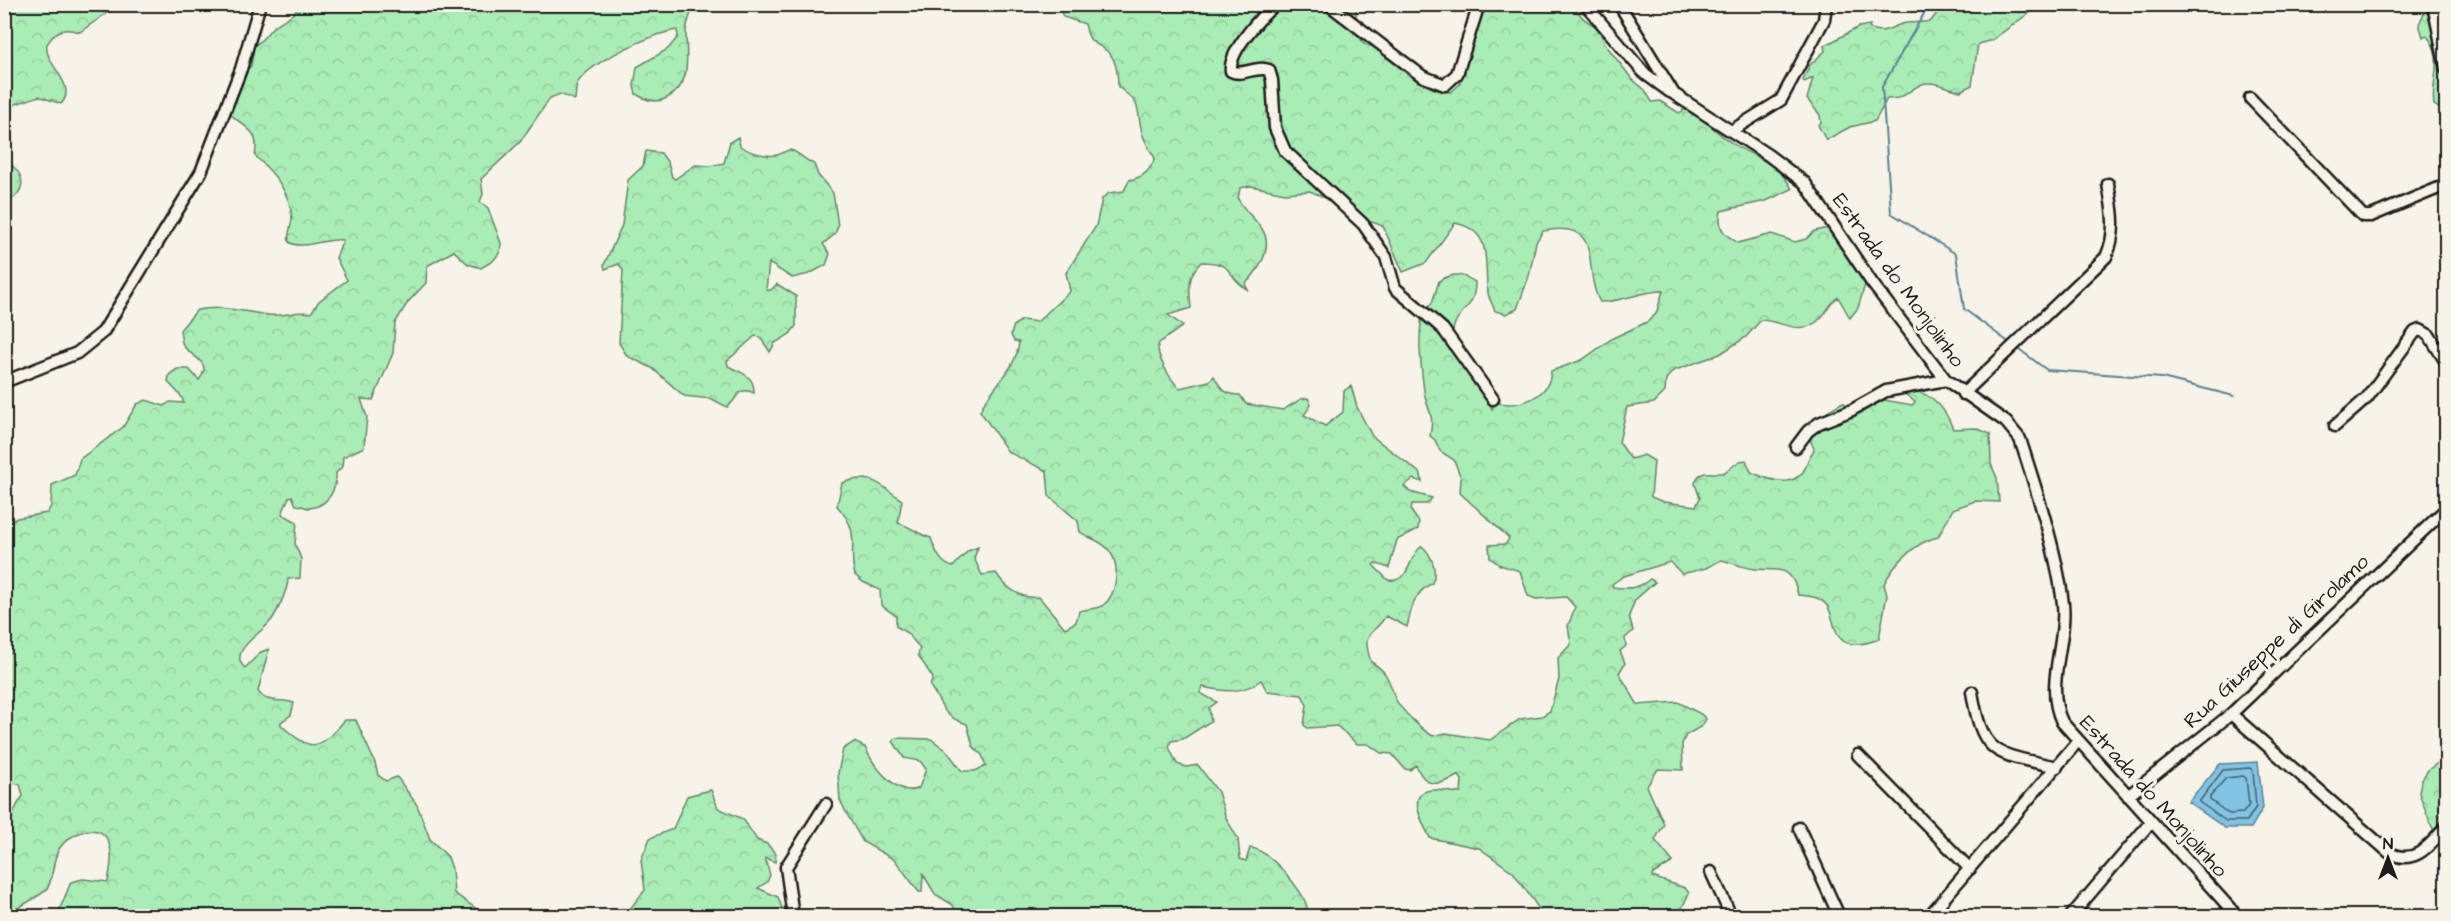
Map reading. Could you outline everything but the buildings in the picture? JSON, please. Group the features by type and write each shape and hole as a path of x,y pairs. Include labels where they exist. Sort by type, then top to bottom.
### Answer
{"street":[{"path":"4,382 77,353 103,332 201,172 241,69 260,4"},
{"path":"1276,4 1255,24 1234,58 1231,71 1240,74 1254,69 1269,70 1272,80 1275,128 1285,151 1363,224 1386,257 1395,288 1443,329 1493,399"},
{"path":"1328,4 1422,75 1445,85 1457,74 1479,4"},
{"path":"1585,4 1644,73 1674,94"},
{"name":"Estrada do Monjolinho","path":"1619,4 1674,94 1785,166 1805,183 1872,283 1946,380 2006,422 2020,439 2061,588 2064,626 2054,701 2062,722 2150,823 2237,916"},
{"path":"1731,131 1781,100 1824,20 1826,4"},
{"path":"2433,4 2446,69"},
{"path":"2250,98 2363,216 2371,216 2446,185"},
{"path":"1964,394 2106,257 2111,246 2115,222 2108,184"},
{"path":"2335,426 2367,398 2415,332 2420,330 2429,335 2446,362"},
{"path":"1796,447 1808,431 1819,423 1852,410 1886,391 1946,380"},
{"name":"Rua Giuseppe di Girolamo","path":"2127,796 2231,714 2446,509"},
{"path":"1972,692 1980,731 1991,747 2006,754 2057,767"},
{"path":"2231,714 2391,854 2401,859 2418,855 2446,827"},
{"path":"1929,916 2078,741"},
{"path":"1858,755 1970,869"},
{"path":"793,916 786,867 826,804"},
{"path":"2071,916 2150,823"},
{"path":"1799,828 1839,916"},
{"path":"1711,872 1731,916"}],"green space":[{"path":"5,4 118,5 80,32 61,30 57,32 47,44 47,52 66,89 61,104 39,96 13,105 5,118"},
{"path":"1066,4 1356,5 1357,33 1364,44 1387,54 1427,85 1451,92 1460,84 1460,70 1484,5 1567,4 1598,28 1605,44 1632,79 1645,90 1652,102 1660,101 1679,113 1686,109 1693,113 1741,149 1765,161 1786,179 1792,189 1766,201 1721,211 1720,222 1725,234 1738,243 1772,234 1795,242 1806,239 1815,231 1838,226 1849,260 1867,278 1858,308 1850,318 1838,297 1820,319 1806,327 1791,327 1761,320 1746,337 1720,354 1673,371 1666,379 1665,392 1654,403 1627,407 1619,442 1631,459 1644,455 1654,461 1651,497 1664,502 1696,506 1700,498 1695,484 1699,476 1706,473 1723,473 1740,461 1746,460 1751,472 1760,476 1778,481 1793,479 1800,475 1814,450 1809,436 1829,410 1843,402 1856,412 1884,400 1912,405 1915,402 1899,389 1918,392 1933,399 1944,412 1953,429 1976,428 1990,434 1991,464 1997,478 1999,502 1975,501 1953,509 1938,537 1913,549 1899,562 1884,584 1887,595 1879,639 1861,644 1849,643 1841,639 1827,606 1819,599 1798,595 1792,578 1782,571 1751,568 1721,560 1706,568 1682,574 1670,562 1624,576 1612,584 1613,587 1628,588 1641,585 1650,579 1655,582 1635,600 1629,616 1633,631 1625,638 1626,646 1620,651 1625,663 1619,673 1638,705 1678,702 1706,719 1702,726 1686,735 1682,744 1683,770 1658,769 1647,786 1664,824 1655,840 1673,862 1653,874 1652,877 1685,888 1689,893 1678,916 1544,916 1513,872 1479,848 1430,838 1420,817 1417,802 1419,796 1433,790 1461,793 1462,780 1459,775 1445,782 1433,783 1424,778 1416,765 1410,770 1405,769 1392,754 1381,753 1368,744 1357,744 1337,726 1307,728 1304,725 1307,705 1302,695 1267,691 1261,680 1247,688 1233,691 1203,687 1200,693 1217,702 1209,708 1211,721 1183,739 1171,741 1169,747 1177,764 1186,767 1198,765 1218,792 1226,818 1238,839 1240,859 1246,861 1250,848 1257,849 1275,862 1293,882 1307,909 1301,916 957,916 953,905 935,894 923,874 922,892 919,892 895,860 863,842 840,800 838,773 843,749 854,742 865,747 886,778 902,788 911,790 919,788 926,769 920,761 904,758 893,741 896,738 931,739 946,750 962,771 975,771 986,766 982,755 973,746 967,724 947,713 930,686 933,678 918,655 920,648 907,633 896,626 896,616 881,605 880,590 863,582 855,575 850,525 837,506 842,483 852,480 868,480 881,485 902,500 898,523 931,538 939,556 948,565 953,567 968,551 978,547 974,558 982,575 996,573 1014,591 1026,596 1039,597 1065,628 1076,622 1079,611 1102,606 1111,596 1116,581 1116,566 1108,549 1080,532 1078,521 1049,496 1047,471 1008,452 980,411 1017,353 1019,342 1014,341 1011,335 1014,325 1022,320 1037,322 1070,291 1066,273 1096,226 1102,199 1109,193 1124,191 1129,180 1145,173 1155,158 1143,135 1135,102 1118,87 1116,68 1111,55 1091,40 1085,24 1063,17 1060,8","holes":["1251,186 1285,193 1310,191 1328,199 1359,221 1383,226 1403,272 1426,263 1455,223 1468,227 1482,241 1485,250 1489,298 1495,311 1506,314 1517,309 1529,276 1536,242 1543,231 1563,229 1576,232 1584,239 1600,302 1663,291 1656,314 1647,322 1613,338 1582,360 1551,371 1545,388 1531,399 1514,404 1496,402 1492,409 1459,359 1453,337 1457,320 1473,298 1475,282 1457,275 1439,281 1432,303 1423,312 1420,352 1425,398 1431,416 1430,436 1435,440 1440,451 1454,460 1461,478 1460,493 1509,538 1506,544 1489,545 1490,558 1500,565 1520,571 1528,596 1536,599 1566,597 1575,607 1568,626 1571,644 1558,658 1559,679 1550,711 1542,716 1520,719 1490,740 1446,733 1433,736 1402,709 1385,674 1371,662 1367,645 1369,636 1386,616 1407,627 1417,596 1432,583 1434,578 1431,558 1422,546 1417,550 1405,573 1396,580 1388,580 1373,565 1375,563 1389,568 1397,540 1418,529 1419,522 1411,511 1412,504 1427,504 1432,498 1410,492 1404,486 1413,479 1422,482 1421,474 1372,436 1357,407 1351,386 1344,391 1343,412 1325,426 1304,415 1311,405 1308,398 1301,399 1283,410 1246,404 1240,395 1224,390 1214,376 1209,381 1180,388 1172,380 1161,360 1159,343 1183,326 1168,315 1191,308 1191,278 1201,262 1220,264 1248,290 1245,284 1260,266 1266,251 1265,236 1238,199 1240,188"]},
{"path":"300,5 694,5 686,31 686,69 681,85 675,92 663,100 651,100 636,94 634,86 637,67 668,49 678,37 677,30 653,37 609,57 585,74 578,82 575,100 560,94 550,98 520,142 481,179 483,194 480,202 488,208 501,243 500,252 493,261 481,268 468,264 454,251 427,266 426,283 408,302 395,323 393,353 373,400 361,399 367,417 364,447 343,457 342,467 336,473 333,491 322,504 307,508 296,505 292,496 289,497 282,514 297,522 295,544 301,559 300,578 288,579 275,615 247,644 240,656 240,662 245,668 261,652 269,649 258,691 269,700 294,703 291,715 281,722 281,725 300,740 314,745 321,743 345,720 356,720 378,775 386,781 397,777 417,805 430,839 448,857 452,869 454,893 478,910 481,916 57,916 71,882 83,879 108,882 111,862 110,846 104,835 91,830 76,834 63,843 55,858 47,889 5,914 7,836 10,822 23,796 20,784 9,783 5,788 5,525 17,518 47,513 51,506 52,485 75,475 80,459 123,427 137,404 146,400 164,406 170,402 184,403 181,396 168,382 169,375 177,369 189,369 199,380 203,374 203,364 183,345 180,330 197,310 225,309 275,315 311,313 319,301 347,280 336,258 343,240 330,240 308,245 289,242 292,218 284,191 275,176 255,156 256,146 253,134 228,111 242,73 251,66 254,46 271,29 294,13"},
{"path":"1943,5 2040,5 1992,40 1978,44 1972,85 1961,91 1937,84 1922,84 1903,96 1887,99 1875,121 1850,127 1826,140 1818,125 1821,123 1820,115 1807,99 1813,78 1804,82 1803,80 1810,65 1825,51 1824,46 1859,27 1870,25 1869,28 1879,31 1906,23 1931,21"},
{"path":"2439,5 2446,5 2446,108 2442,110 2434,105 2435,52 2426,35 2423,37 2419,24 2424,13"},
{"path":"738,137 740,146 753,152 773,155 790,150 814,164 818,175 833,193 838,226 835,234 823,244 830,254 826,265 809,274 792,278 769,263 766,290 771,290 777,284 796,296 796,326 790,334 775,343 770,352 760,337 755,336 727,361 728,366 750,379 754,393 741,392 727,407 712,399 684,396 652,368 627,356 619,343 623,270 619,264 605,269 604,265 622,225 628,180 643,166 646,151 661,153 675,179 695,165 710,166 724,163 730,142"},
{"path":"4,159 17,170 22,182 18,193 5,204"},
{"path":"2446,757 2446,847 2432,827 2419,793 2421,781 2428,770"},
{"path":"711,790 718,808 743,819 757,840 767,844 776,854 775,862 765,858 770,875 767,882 758,888 778,897 783,911 781,916 629,916 629,910 645,890 641,860 650,838 673,829 687,796"}],"water":[{"path":"2258,762 2263,808 2251,828 2225,828 2188,802 2220,764"}],"waterway":[{"path":"1925,4 1926,10 1882,87 1891,213 1956,254 1964,309 2011,344"},
{"path":"2016,347 2047,370 2162,378 2234,396"}]}
